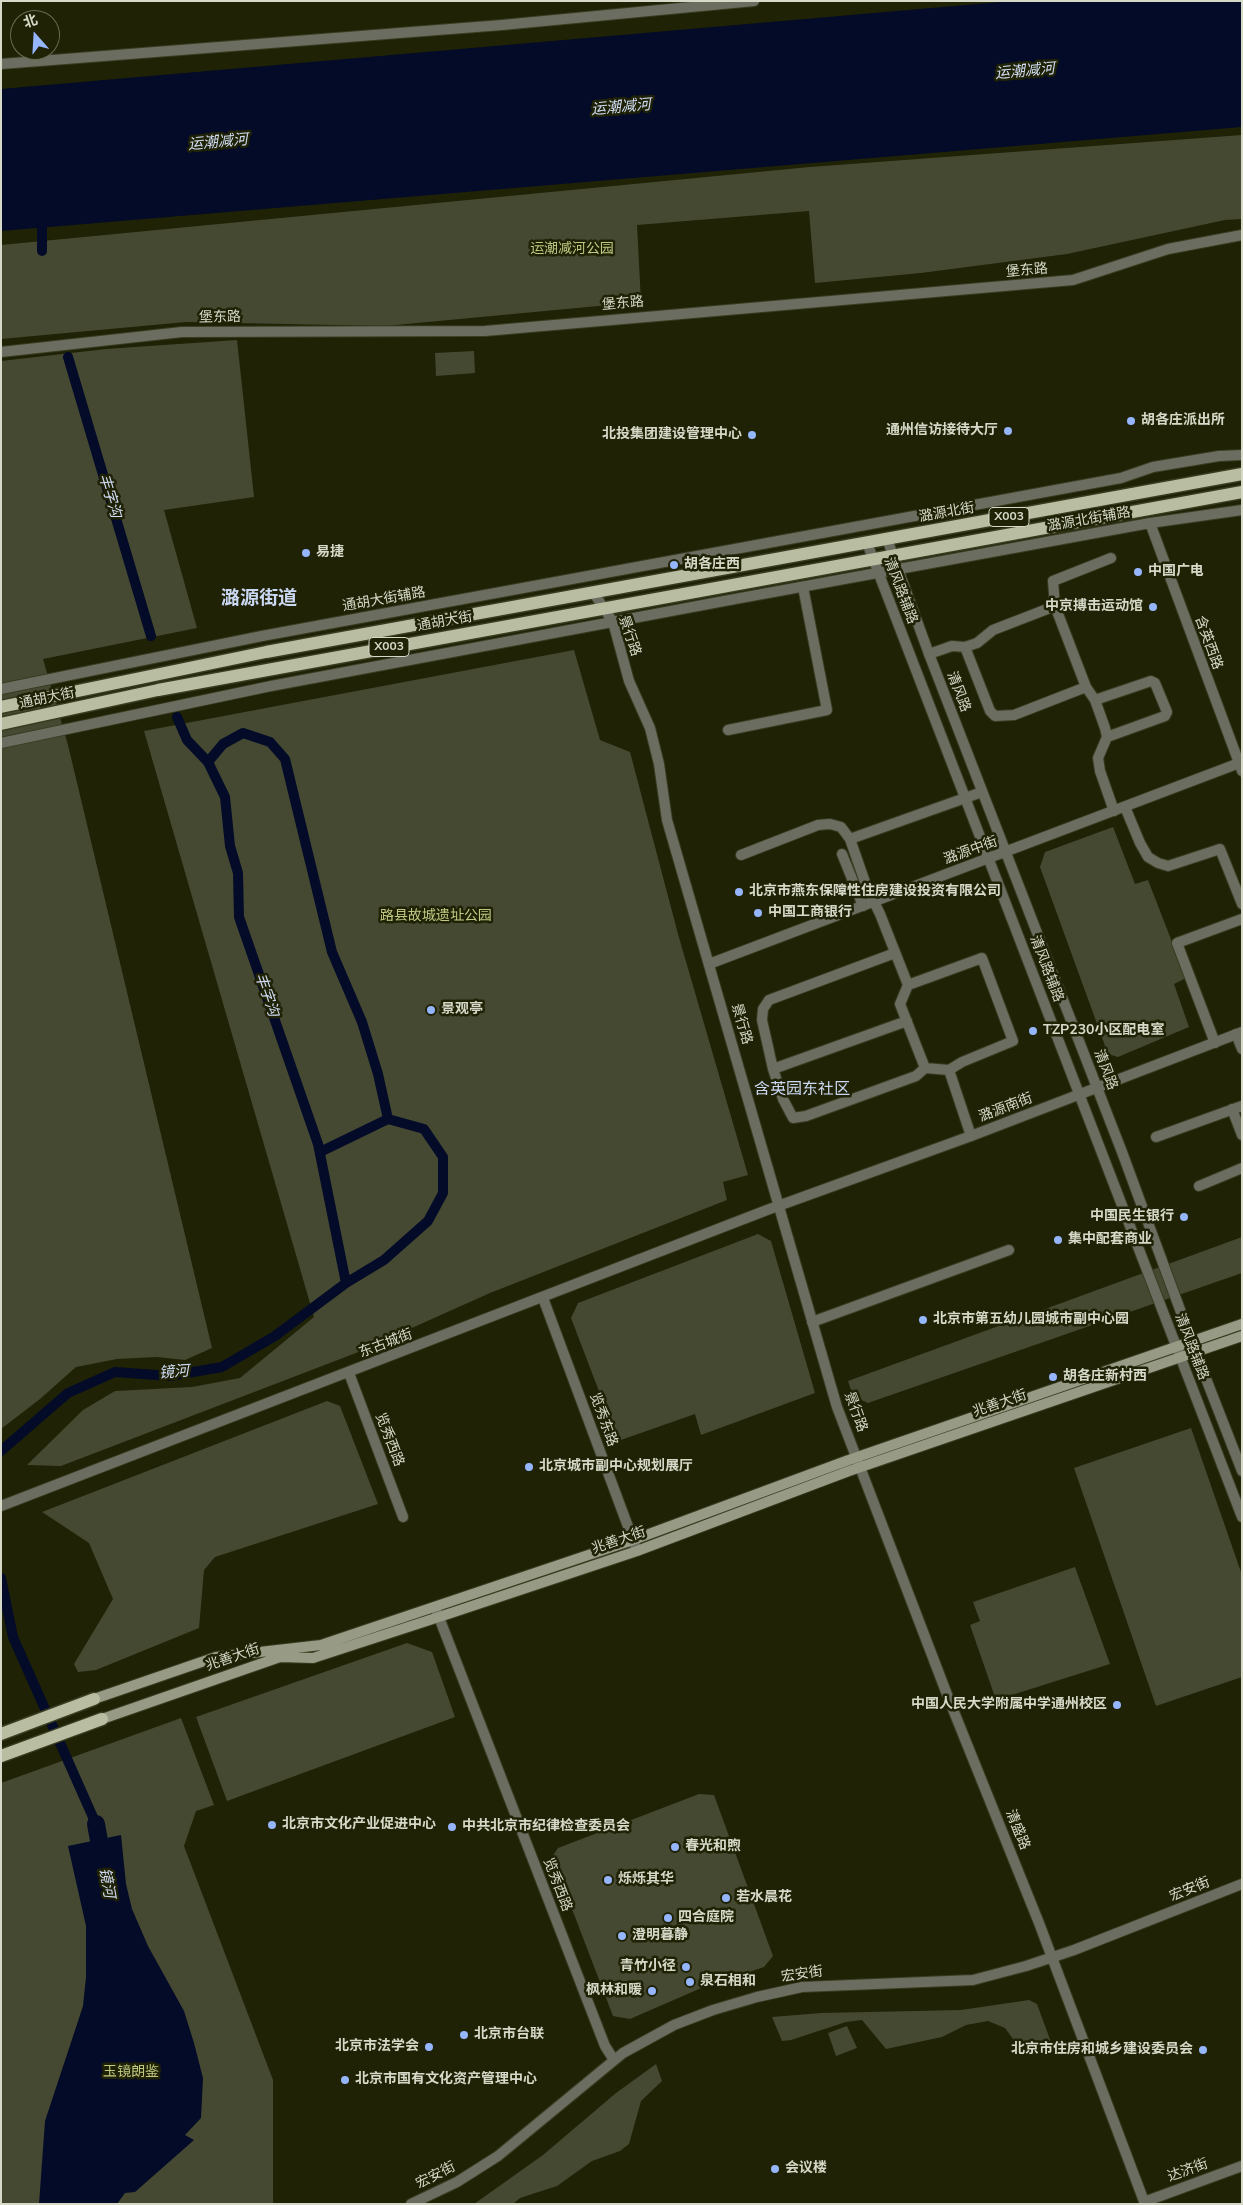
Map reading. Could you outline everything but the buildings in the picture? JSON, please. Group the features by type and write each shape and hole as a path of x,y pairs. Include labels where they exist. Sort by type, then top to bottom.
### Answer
{"main road":[{"name":"潞源北街","path":"776,560 1242,474"},
{"name":"X003","path":"873,559 1242,492"},
{"name":"通胡大街","path":"1,724 158,690 873,559"},
{"name":"通胡大街","path":"1,707 200,665 776,560"},
{"name":"兆善大街","path":"1,1756 280,1657 313,1658 857,1457 1242,1324"},
{"name":"兆善大街","path":"7,1732 94,1699 216,1657 321,1645 637,1551 861,1467 1242,1336"}],"street":[{"path":"1,64 492,26 754,1"},
{"name":"堡东路","path":"1,352 182,332 485,331 1073,280 1168,249 1242,235"},
{"name":"通胡大街辅路","path":"1,689 262,636 1121,478 1153,467 1219,456 1242,455"},
{"name":"潞源北街辅路","path":"613,622 1150,523 1242,510"},
{"name":"含英西路","path":"1150,523 1241,765"},
{"name":"清风路","path":"887,539 929,654 1097,1088 1242,1471"},
{"name":"清风路辅路","path":"867,543 1242,1517"},
{"path":"1111,558 1053,581 1055,606 1086,687 1095,700 1107,737 1098,758 1100,771 1114,811"},
{"path":"728,730 827,710 803,586"},
{"name":"景行路","path":"593,592 613,622 629,680 650,728 660,764 667,820 837,1407 861,1467"},
{"path":"929,654 952,646 965,647 977,643 993,630 1055,606"},
{"path":"1,743 262,688 613,622"},
{"path":"965,647 990,711 995,716 1014,715 1086,687"},
{"path":"1095,700 1151,681 1155,683 1167,712 1165,716 1107,737"},
{"name":"潞源中街","path":"709,964 1126,806 1241,765"},
{"path":"850,839 982,792"},
{"path":"1126,806 1140,843 1148,857 1158,863 1168,866 1220,849 1242,904"},
{"path":"741,855 818,825 830,824 841,827 850,839 908,985 900,1004 925,1068"},
{"path":"842,854 864,906"},
{"path":"1215,1042 1178,943 1242,919"},
{"path":"895,953 769,1000 763,1009 762,1020 774,1069 783,1099 793,1118 806,1116 916,1076 925,1068 949,1070 962,1062 1013,1041 982,958 908,985"},
{"path":"774,1069 906,1021"},
{"path":"1239,1033 1242,1049"},
{"name":"潞源南街","path":"780,1206 1080,1095 1239,1033"},
{"path":"949,1070 971,1136"},
{"path":"1156,1137 1237,1107 1242,1135"},
{"path":"1198,1186 1242,1168"},
{"name":"东古城街","path":"1,1506 780,1206"},
{"path":"812,1322 1009,1250"},
{"name":"览秀东路","path":"544,1298 637,1551"},
{"name":"览秀西路","path":"349,1373 403,1517"},
{"name":"清盛路","path":"861,1467 920,1626 1039,1923 1050,1957 1144,2203"},
{"name":"览秀西路","path":"437,1612 605,2046 614,2060"},
{"name":"宏安街","path":"411,2204 457,2182 498,2156 614,2060 635,2046 674,2026 713,2010 757,1996 823,1985 931,1983 973,1980 1026,1966 1111,1936 1242,1884"},
{"name":"达济街","path":"1144,2203 1242,2166"}],"green space":[{"name":"运潮减河公园","path":"1242,135 1242,219 1225,220 1067,254 921,273 815,283 809,211 637,225 641,302 385,326 186,322 1,339 1,245 810,167"},
{"path":"237,340 254,497 164,510 197,628 43,659 68,745 212,1348 185,1360 157,1357 117,1359 76,1367 40,1399 1,1429 1,361 106,349"},
{"path":"474,351 475,373 436,376 435,353"},
{"name":"路县故城遗址公园","path":"574,650 600,740 630,752 678,934 748,1175 723,1182 727,1200 490,1293 356,1353 61,1466 27,1465 83,1410 115,1391 192,1387 240,1378 314,1317 144,731"},
{"path":"1113,827 1135,884 1148,880 1186,978 1174,984 1189,1027 1118,1057 1108,1054 1040,867 1045,852"},
{"path":"758,1234 771,1241 815,1393 701,1435 695,1414 618,1441 571,1318 578,1303"},
{"path":"1242,1237 1242,1273 868,1403 853,1396 848,1381"},
{"path":"327,1401 340,1406 378,1504 215,1557 204,1570 199,1628 96,1670 78,1672 74,1664 113,1599 89,1543 42,1512"},
{"path":"1191,1428 1242,1575 1242,1677 1156,1706 1074,1468"},
{"path":"1075,1567 1110,1664 996,1700 970,1625 980,1621 973,1602"},
{"path":"407,1643 432,1652 455,1717 227,1801 196,1717"},
{"name":"玉镜朗鉴","path":"181,1718 214,1805 196,1811 184,1846 273,2080 273,2204 2,2204 1,1783"},
{"path":"699,1794 714,1795 773,1956 764,1967 699,1989 630,2019 613,2016 552,1857 558,1848"},
{"path":"1029,2000 1037,2004 1056,2056 1036,2047 1018,2046 1005,2028 988,2021 966,2025 942,2037 886,2049 862,2020 846,2022 791,2040 782,2041 772,2017 821,2013 961,2010"},
{"path":"847,2026 857,2048 836,2056 828,2033"},
{"path":"656,2064 662,2081 641,2101 629,2144 620,2151 592,2161 557,2186 520,2198 513,2204 474,2204 543,2155 616,2093"}],"water":[{"name":"运潮减河","path":"1012,1 1242,1 1242,127 1,231 1,89"},
{"path":"121,1835 126,1884 132,1909 148,1946 184,2011 194,2043 203,2078 201,2118 185,2135 194,2140 135,2192 125,2193 117,2204 39,2204 45,2121 83,2006 86,1977 86,1926 68,1846"}],"waterway":[{"name":"丰字沟","path":"39,216 42,228 42,251"},
{"name":"丰字沟","path":"68,357 151,636"},
{"name":"丰字沟","path":"177,717 187,740 208,762 225,797 230,846 238,873 239,917 318,1144 346,1283"},
{"path":"208,762 223,744 243,733 270,742 285,759 332,952 362,1022 378,1074 388,1119 320,1152"},
{"name":"镜河","path":"1,1451 68,1393 115,1372 170,1376 222,1367 275,1336 346,1283 384,1260 428,1221 443,1193 443,1157 424,1129 388,1119"},
{"name":"镜河","path":"1,1578 13,1637 96,1824"},
{"name":"镜河","path":"96,1824 103,1863"}],"place":[{"name":"胡各庄派出所","path":"1131,421"},
{"name":"通州信访接待大厅","path":"1008,431"},
{"name":"北投集团建设管理中心","path":"752,435"},
{"name":"易捷","path":"306,553"},
{"name":"胡各庄西","path":"674,565"},
{"name":"中国广电","path":"1138,572"},
{"name":"中京搏击运动馆","path":"1153,607"},
{"name":"北京市燕东保障性住房建设投资有限公司","path":"739,892"},
{"name":"中国工商银行","path":"758,913"},
{"name":"景观亭","path":"431,1010"},
{"name":"TZP230小区配电室","path":"1033,1031"},
{"name":"中国民生银行","path":"1184,1217"},
{"name":"集中配套商业","path":"1058,1240"},
{"name":"北京市第五幼儿园城市副中心园","path":"923,1320"},
{"name":"胡各庄新村西","path":"1053,1377"},
{"name":"北京城市副中心规划展厅","path":"529,1467"},
{"name":"中国人民大学附属中学通州校区","path":"1117,1705"},
{"name":"北京市文化产业促进中心","path":"272,1825"},
{"name":"中共北京市纪律检查委员会","path":"452,1827"},
{"name":"春光和煦","path":"675,1847"},
{"name":"烁烁其华","path":"608,1880"},
{"name":"若水晨花","path":"726,1898"},
{"name":"四合庭院","path":"668,1918"},
{"name":"澄明暮静","path":"622,1936"},
{"name":"青竹小径","path":"686,1967"},
{"name":"泉石相和","path":"690,1982"},
{"name":"枫林和暖","path":"652,1991"},
{"name":"北京市台联","path":"464,2035"},
{"name":"北京市法学会","path":"429,2047"},
{"name":"北京市住房和城乡建设委员会","path":"1203,2050"},
{"name":"北京市国有文化资产管理中心","path":"345,2080"},
{"name":"会议楼","path":"775,2169"}],"district":[{"name":"潞源街道","path":"259,599"},
{"name":"含英园东社区","path":"802,1090"}]}
